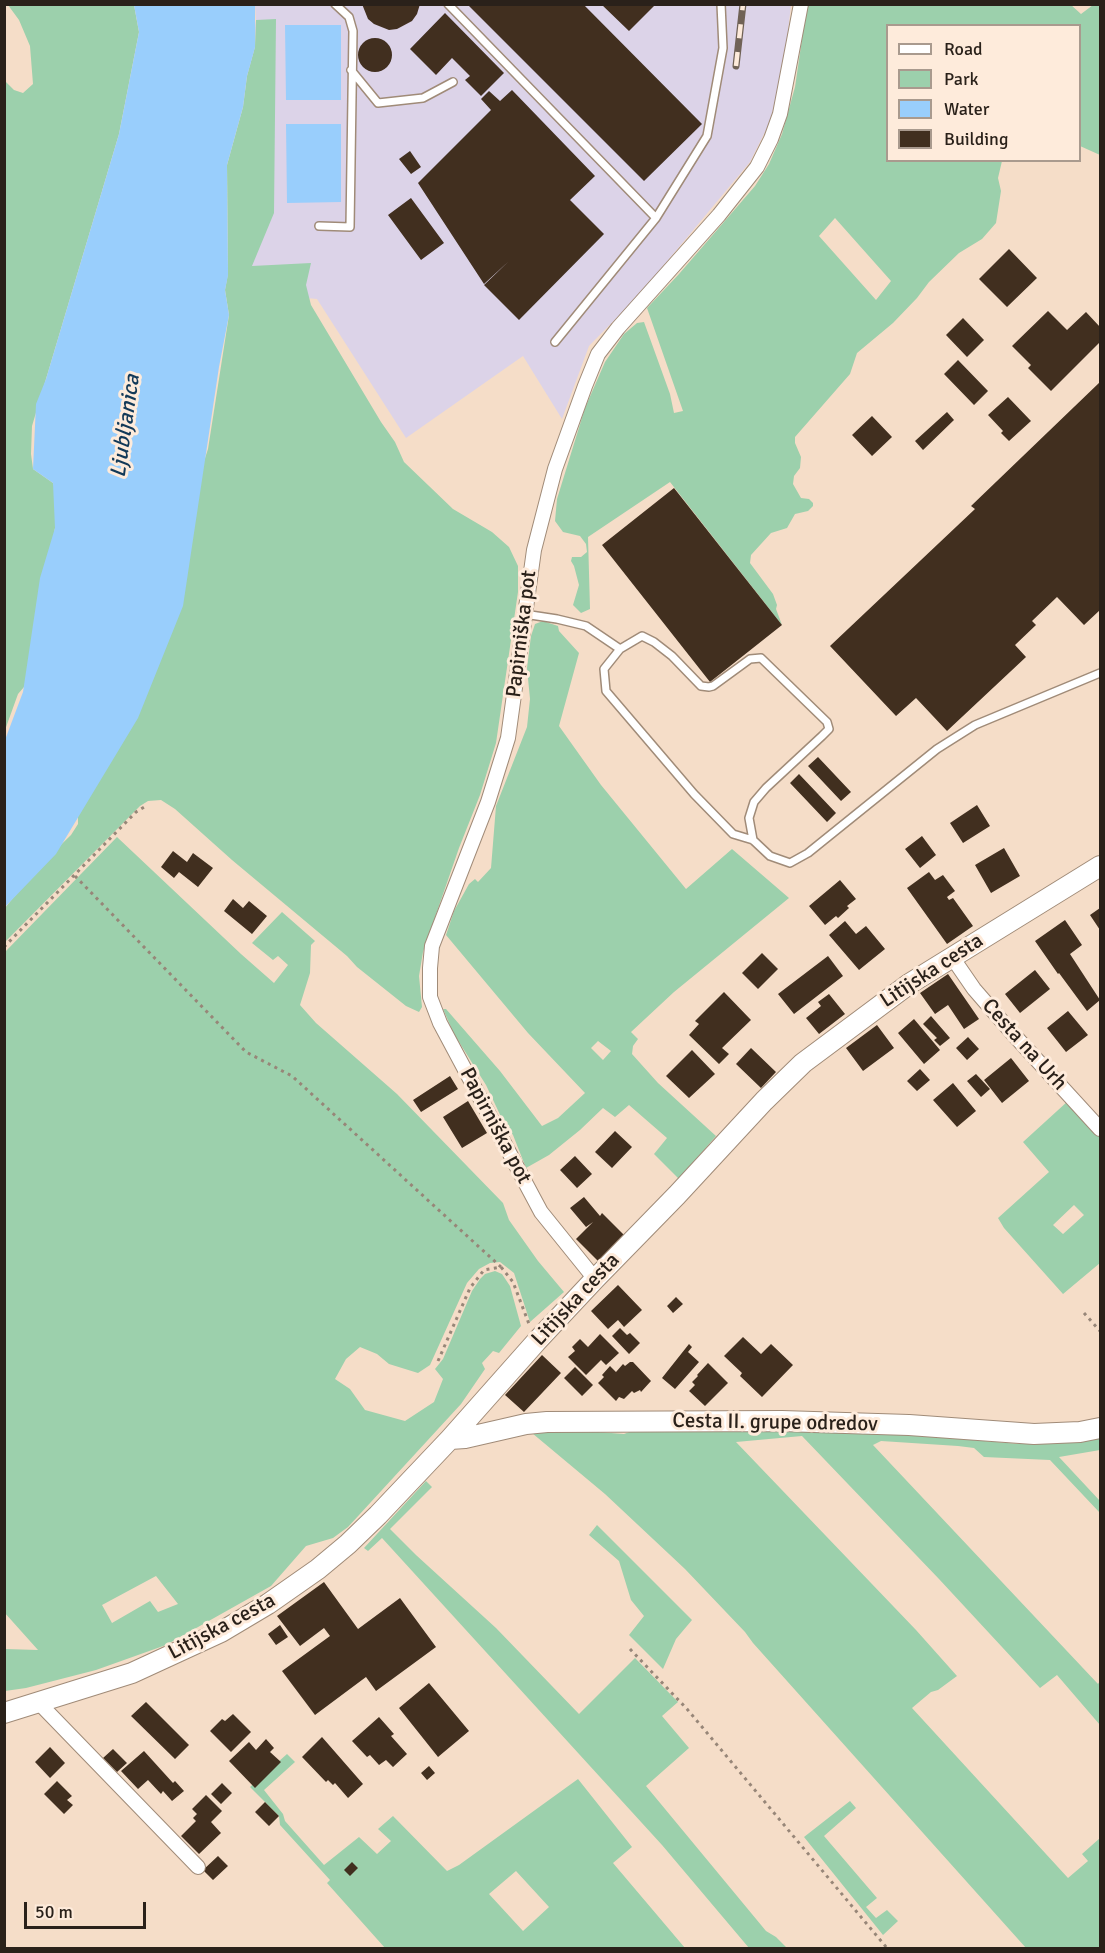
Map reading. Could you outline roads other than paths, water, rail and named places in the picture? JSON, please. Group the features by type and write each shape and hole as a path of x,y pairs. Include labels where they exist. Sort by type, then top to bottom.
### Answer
{"main road":[{"name":"Litijska cesta","path":"4,1713 132,1673 221,1632 268,1605 318,1569 348,1544 450,1439 595,1279 803,1063 909,984 1101,866"},
{"name":"Cesta II. grupe odredov","path":"450,1439 465,1438 517,1425 547,1422 783,1421 909,1425 1034,1434 1080,1432 1101,1428"}],"street":[{"name":"Papirniška pot","path":"595,1279 541,1212 440,1023 430,998 432,946 488,802 508,738 534,550 555,469 585,386 598,354 618,328 719,215 757,167 780,114 801,4"},
{"name":"Cesta na Urh","path":"952,957 974,989 1101,1129"},
{"path":"39,1703 198,1867"}],"lane":[{"path":"319,226 350,227 353,31 349,17 335,4"},
{"path":"448,4 656,218"},
{"path":"555,342 656,218 707,136 723,48 721,4"},
{"path":"351,70 378,103 423,98 453,82"},
{"path":"524,614 586,626 620,649"},
{"path":"753,840 749,818 754,802 829,729 827,722 761,658 750,659 709,687 701,686 672,656 642,636 620,649 604,669 606,691 694,794 728,830 733,834 753,840 770,856 790,863 808,853 937,749 975,725 1101,673"}],"water":[{"name":"Ljubljanica","path":"134,5 255,5 255,47 247,76 243,107 227,165 228,275 225,290 229,315 183,606 138,718 56,854 5,907 5,740 23,692 40,578 55,528 53,483 33,469 36,404 46,379 119,134 139,32"},
{"path":"285,25 341,25 341,100 286,100"},
{"path":"286,124 341,124 341,202 287,203"}],"railway":[{"path":"736,66 743,4"}]}
